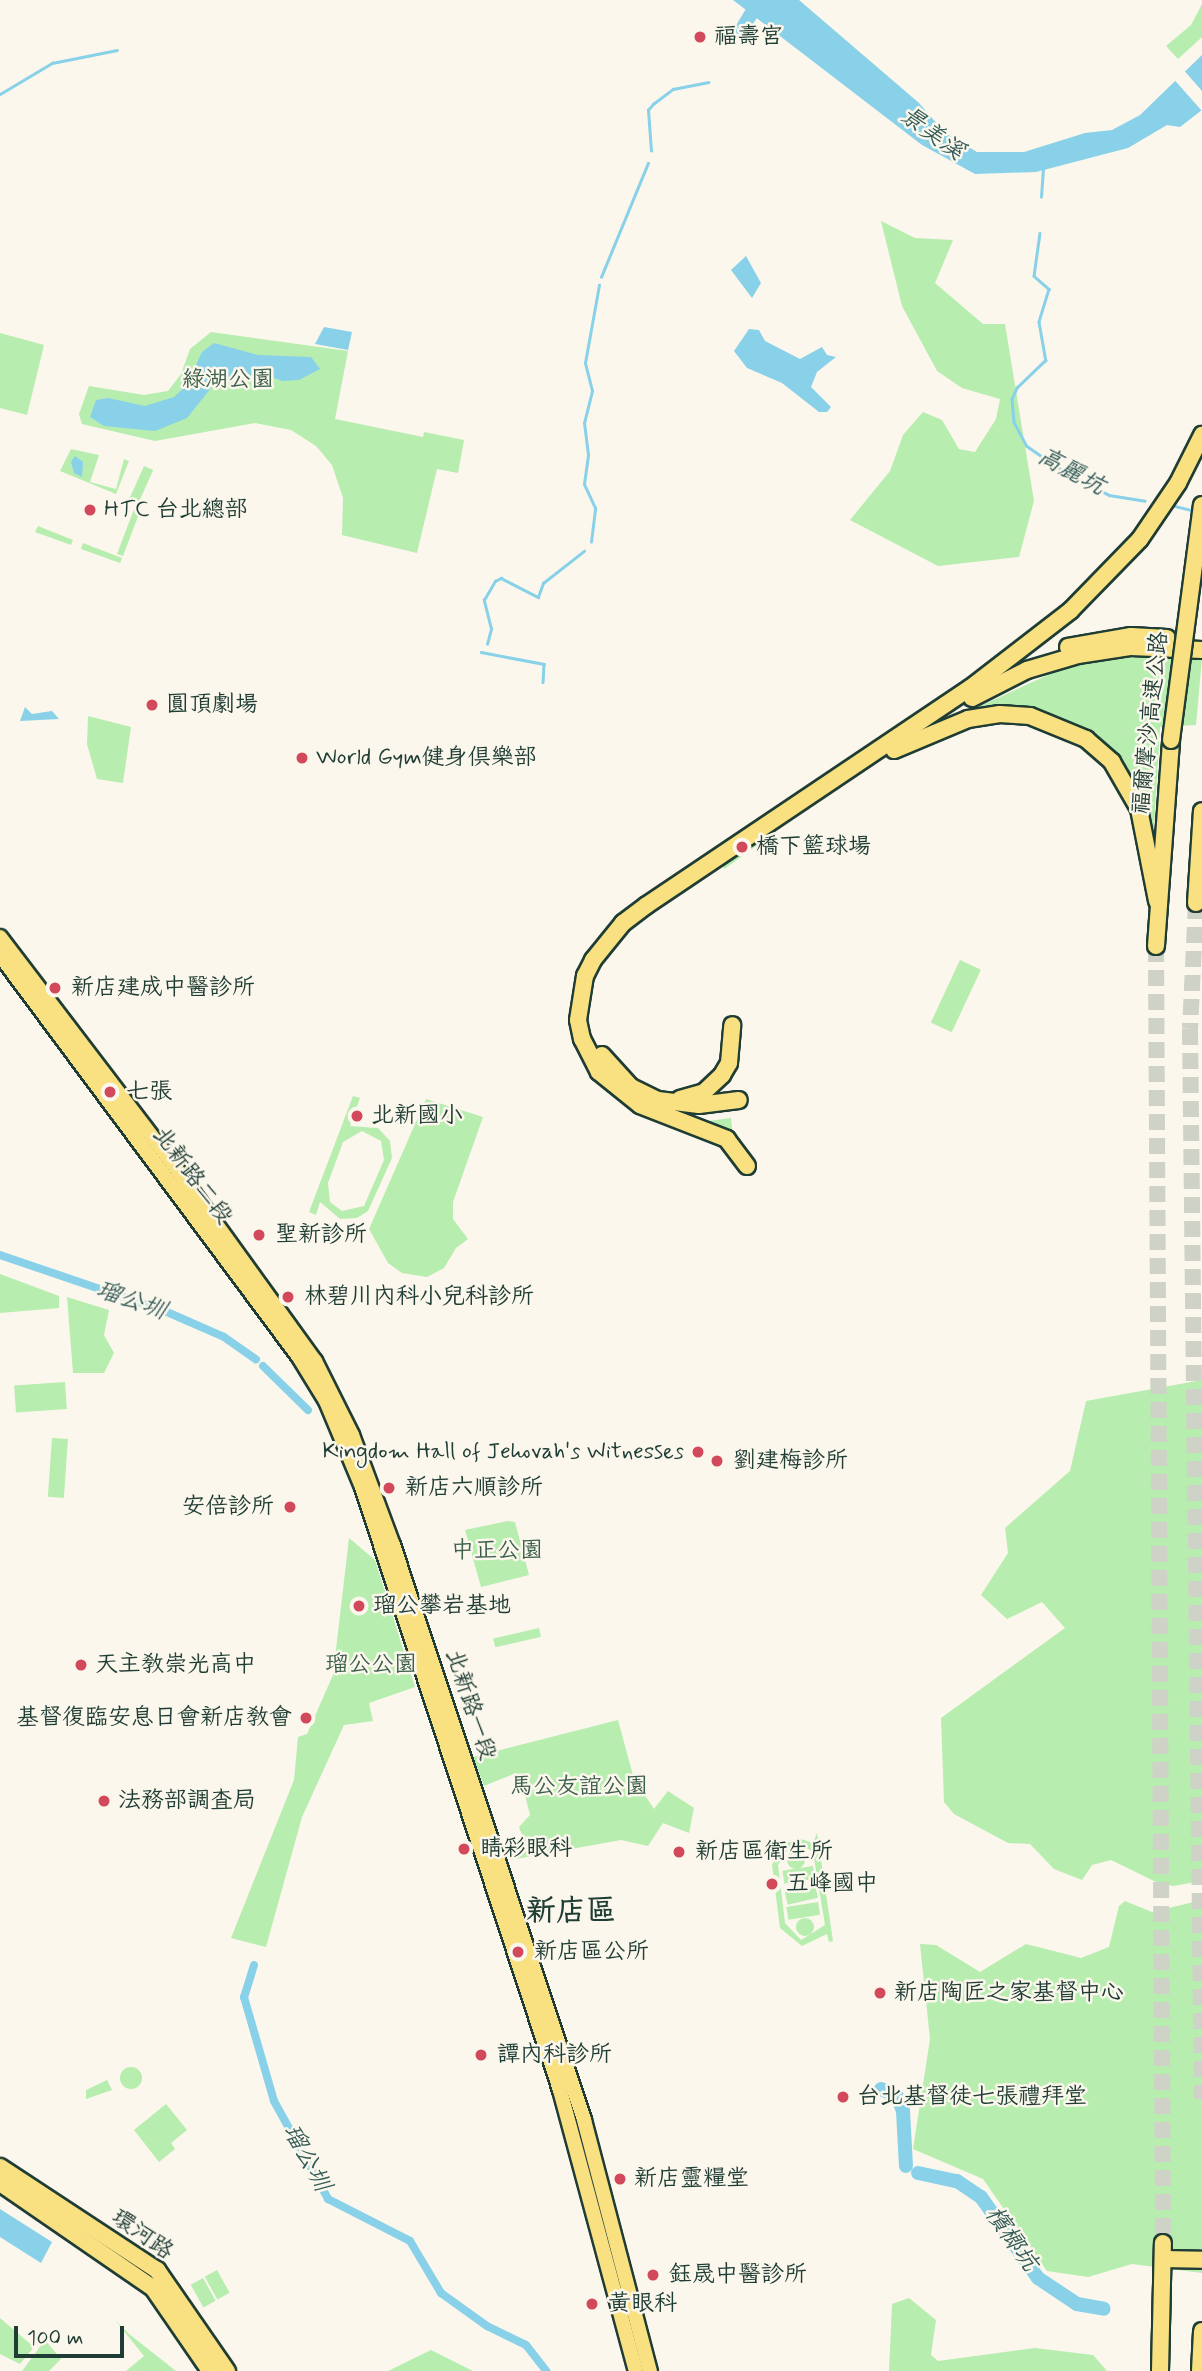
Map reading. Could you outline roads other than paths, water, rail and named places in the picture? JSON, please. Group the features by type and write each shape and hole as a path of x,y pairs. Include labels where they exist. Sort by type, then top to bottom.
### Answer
{"highway":[{"path":"747,1166 727,1139 640,1105 589,1055 578,1020 585,976 606,940 647,905 970,689 1046,631 1100,583 1139,539 1178,483 1202,435"},
{"name":"福爾摩沙高速公路","path":"1156,946 1157,901 1171,740 1186,600 1202,505"},
{"path":"970,689 1032,658 1131,642 1202,640"},
{"path":"640,1105 680,1114 740,1105 699,1105 658,1100 614,1080 598,1050 589,1018 594,980 614,945 643,919 975,696 1027,670 1131,642 1202,650"},
{"path":"894,750 968,719 1030,716 1086,739 1112,762 1139,809 1157,901"},
{"path":"1196,903 1202,811"},
{"path":"658,1100 688,1098 716,1084 729,1063 732,1025"},
{"name":"環河路","path":"0,2167 157,2270 227,2371"},
{"name":"環河路","path":"0,2183 153,2288 210,2371"},
{"path":"1160,2371 1163,2251 1202,2260"},
{"path":"1200,2371 1202,2331"}],"main road":[{"name":"北新路二段","path":"0,937 153,1136 226,1250"},
{"name":"北新路二段","path":"0,955 226,1250"},
{"name":"北新路一段","path":"226,1250 326,1401 362,1487 560,2090 636,2371"},
{"name":"北新路一段","path":"226,1250 315,1361 352,1435 387,1527 584,2120 650,2371"}],"water":[{"name":"景美溪","path":"733,0 799,0 919,103 945,133 977,152 1024,152 1085,133 1112,130 1140,115 1202,55 1202,110 1180,127 1167,125 1128,148 1036,172 975,174 922,145"},
{"path":"746,256 761,283 752,298 731,270"},
{"path":"324,327 352,332 348,350 315,344"},
{"path":"749,329 759,330 765,341 800,359 822,347 827,355 836,357 817,372 811,387 831,407 827,412 819,412 782,383 747,368 734,351"},
{"path":"214,343 258,355 311,357 320,369 299,380 282,381 264,374 232,377 211,388 187,418 155,431 104,426 90,417 96,400 108,398 145,406 174,397 186,386 202,352"},
{"path":"75,456 83,462 82,477 74,473 71,462"},
{"path":"25,707 32,714 52,711 59,719 20,721"},
{"path":"0,2209 52,2242 41,2263 0,2237"}],"waterway":[{"path":"742,29 759,1"},
{"path":"0,94 52,63 117,50"},
{"path":"651,151 648,110 673,89 708,82"},
{"path":"601,277 648,163"},
{"name":"高麗坑","path":"1041,197 1043,169"},
{"name":"高麗坑","path":"1040,233 1034,276 1049,289 1039,322 1046,360 1017,388 1012,399 1014,422 1027,446 1057,467 1109,495 1145,501"},
{"path":"591,542 595,508 584,484 588,455 584,423 592,391 585,363 599,285"},
{"name":"高麗坑","path":"1171,505 1195,511"},
{"path":"487,644 491,629 484,600 495,581 501,578 538,597 543,583 584,551"},
{"path":"481,652 544,664 543,682"},
{"name":"瑠公圳","path":"0,1255 167,1312 224,1337 256,1359"},
{"name":"瑠公圳","path":"263,1366 308,1410"},
{"name":"瑠公圳","path":"254,1965 244,1997 274,2101 328,2199 410,2241 441,2293 487,2326 526,2345 546,2371"},
{"name":"檳榔坑","path":"881,2089 897,2096 903,2111 906,2166"},
{"name":"檳榔坑","path":"918,2173 957,2181 981,2197 1038,2278 1077,2304 1104,2309"}],"tunnel":[{"path":"1196,903 1190,1029 1202,2099"},
{"path":"1156,946 1163,2243"}],"place":[{"name":"福壽宮","path":"700,37"},
{"name":"HTC 台北總部","path":"90,510"},
{"name":"圓頂劇場","path":"152,705"},
{"name":"World Gym健身俱樂部","path":"302,758"},
{"name":"橋下籃球場","path":"742,847"},
{"name":"新店建成中醫診所","path":"55,988"},
{"name":"七張","path":"110,1092"},
{"name":"北新國小","path":"357,1116"},
{"name":"聖新診所","path":"259,1235"},
{"name":"林碧川內科小兒科診所","path":"288,1297"},
{"name":"Kingdom Hall of Jehovah's Witnesses","path":"698,1452"},
{"name":"劉建梅診所","path":"717,1461"},
{"name":"新店六順診所","path":"389,1488"},
{"name":"安倍診所","path":"290,1507"},
{"name":"瑠公攀岩基地","path":"359,1606"},
{"name":"天主教崇光高中","path":"81,1665"},
{"name":"基督復臨安息日會新店教會","path":"306,1718"},
{"name":"法務部調查局","path":"104,1801"},
{"name":"睛彩眼科","path":"464,1849"},
{"name":"新店區衛生所","path":"679,1852"},
{"name":"五峰國中","path":"772,1884"},
{"name":"新店區公所","path":"518,1952"},
{"name":"新店陶匠之家基督中心","path":"880,1993"},
{"name":"譚內科診所","path":"481,2055"},
{"name":"台北基督徒七張禮拜堂","path":"843,2097"},
{"name":"新店靈糧堂","path":"620,2179"},
{"name":"鈺晟中醫診所","path":"653,2275"},
{"name":"黃眼科","path":"592,2304"}],"district":[{"name":"新店區","path":"571,1912"}],"park label":[{"name":"綠湖公園","path":"228,380"},
{"name":"中正公園","path":"497,1551"},
{"name":"瑠公公園","path":"371,1665"},
{"name":"馬公友誼公園","path":"579,1787"}]}
